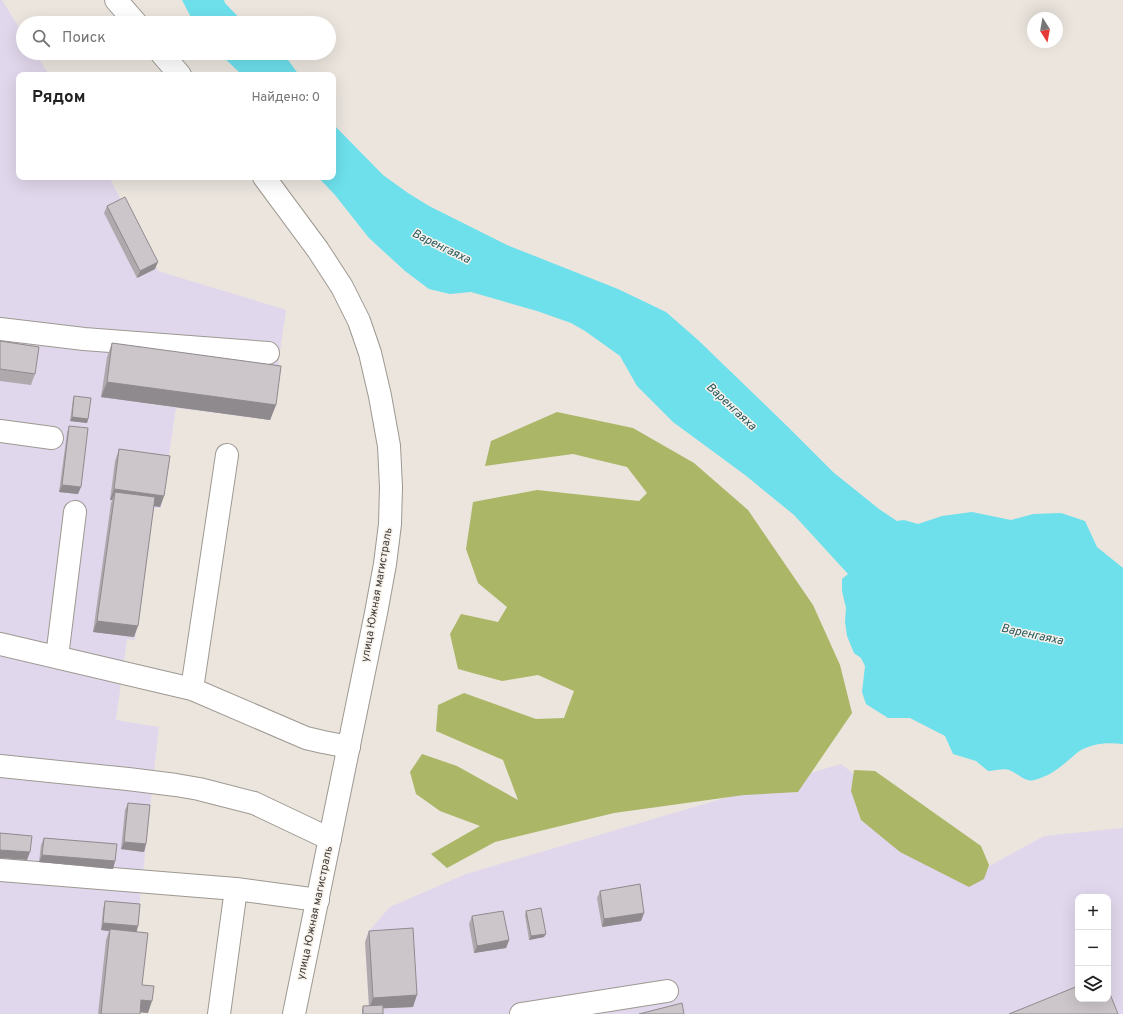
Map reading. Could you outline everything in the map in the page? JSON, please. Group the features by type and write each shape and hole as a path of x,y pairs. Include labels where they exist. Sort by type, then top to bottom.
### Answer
{"main road":[{"path":"116,0 130,16"},
{"path":"167,60 177,72"},
{"name":"улица Южная магистраль","path":"266,180 318,250 342,288 358,321 370,352 380,396 389,446 391,495 390,524 385,564 376,613 294,1014"},
{"path":"0,329 84,339 268,353"},
{"path":"0,431 52,438"},
{"path":"192,689 227,455"},
{"path":"57,657 75,512"},
{"path":"0,644 192,689 306,738 349,747"},
{"path":"0,766 128,779 199,789 254,803 330,839"},
{"path":"0,870 236,889 318,900"},
{"path":"219,1014 236,889"},
{"path":"521,1014 667,991"}],"shaded area":[{"path":"0,0 2,0 16,23 16,60 39,60 47,72 16,72 16,180 111,180 158,271 286,310 271,420 176,408 161,508 154,508 135,640 127,639 116,720 159,727 136,936 138,996 150,997 148,1013 0,1014"},
{"path":"841,764 980,871 1044,836 1123,828 1123,1014 362,1014 362,1010 369,1009 365,942 368,932 390,907 466,874"}],"green space":[{"path":"557,412 633,428 694,463 748,510 813,605 840,665 852,713 798,792 744,795 614,813 495,842 447,868 431,854 480,826 440,811 416,794 410,772 422,754 457,766 518,800 503,760 436,731 438,705 464,693 536,719 564,718 574,691 538,675 502,681 458,669 450,634 461,614 498,622 507,607 478,583 466,549 473,502 537,490 639,501 647,493 627,467 573,454 485,466 491,441"},
{"path":"854,770 875,771 981,846 989,865 984,879 969,887 900,852 861,820 851,791"}],"water":[{"path":"182,0 224,0 237,16 190,16"},
{"path":"226,60 288,60 297,72 239,72"},
{"name":"Варенгаяха","path":"336,127 383,175 429,206 507,245 618,289 666,312 698,340 833,472 879,509 897,521 904,520 918,524 942,516 972,512 1011,520 1033,514 1061,513 1085,521 1097,547 1123,568 1123,744 1106,743 1083,749 1058,769 1041,778 1031,781 1007,769 988,771 976,761 953,754 945,736 910,718 888,718 866,704 862,692 865,666 861,658 854,653 847,636 845,622 846,608 842,591 842,579 848,574 794,515 745,475 673,422 637,386 620,356 585,331 571,323 537,311 471,292 450,294 429,289 405,271 369,238 335,195 321,180 336,180"}],"building":[{"path":"125,197 158,262 140,271 107,206"},
{"path":"0,341 39,347 35,374 0,369"},
{"path":"112,343 281,366 276,405 107,382"},
{"path":"74,396 91,398 88,419 72,417"},
{"path":"69,426 88,428 81,487 62,485"},
{"path":"119,449 170,456 164,496 114,489"},
{"path":"115,492 155,497 138,626 97,621"},
{"path":"128,803 150,805 146,844 124,842"},
{"path":"0,833 32,836 30,852 0,850"},
{"path":"44,838 117,844 115,861 42,855"},
{"path":"640,884 644,913 604,919 600,891"},
{"path":"105,901 140,904 138,926 103,923"},
{"path":"541,908 546,934 531,936 526,911"},
{"path":"503,911 509,940 477,946 472,916"},
{"path":"413,928 417,995 373,998 369,931"},
{"path":"110,929 148,933 142,985 154,986 152,1001 141,1000 140,1014 101,1014"},
{"path":"1075,987 1075,1002 1111,1002 1111,996 1118,1014 1009,1014"},
{"path":"682,1003 684,1014 639,1014"},
{"path":"383,1005 383,1014 363,1014 363,1006"}]}
